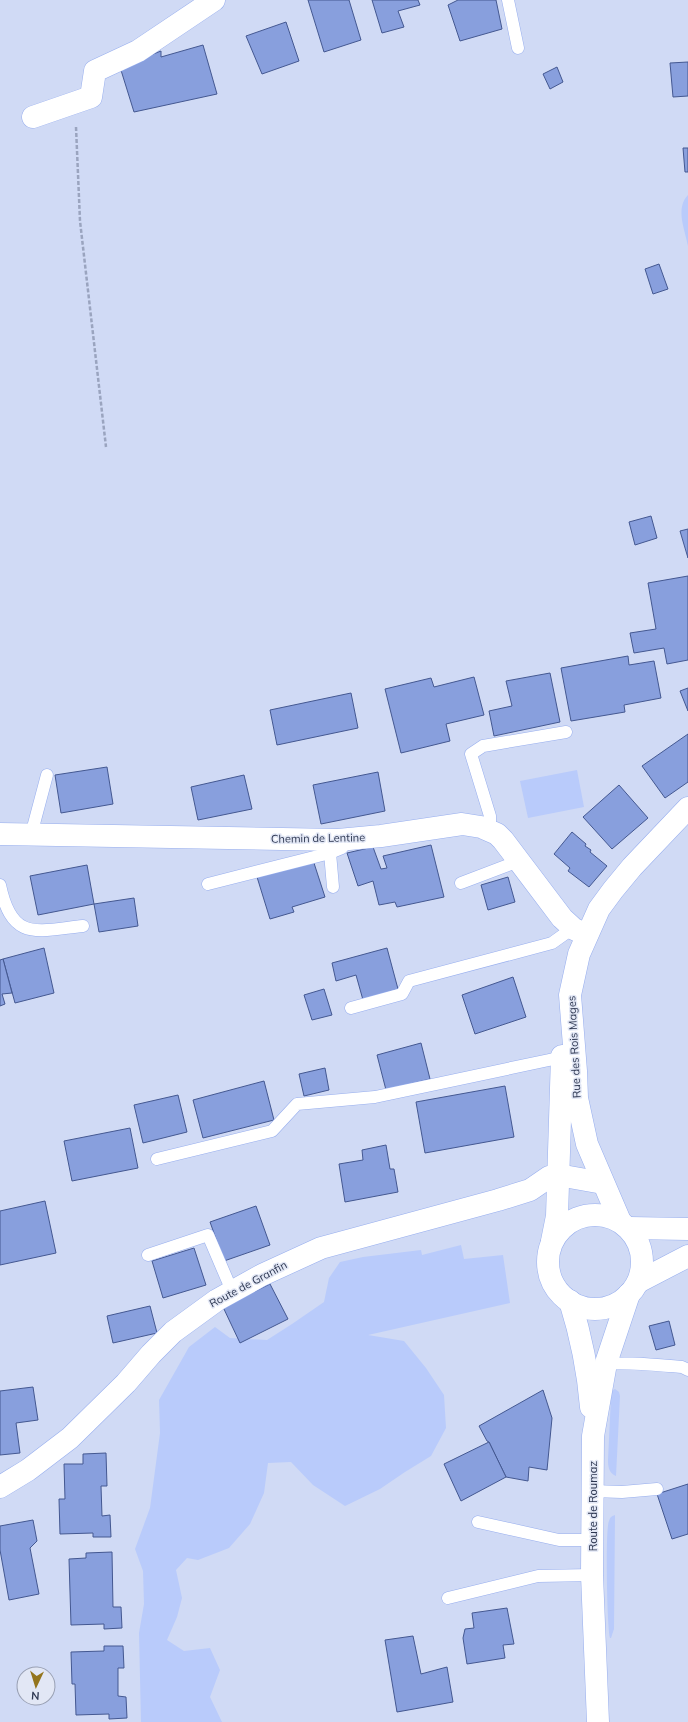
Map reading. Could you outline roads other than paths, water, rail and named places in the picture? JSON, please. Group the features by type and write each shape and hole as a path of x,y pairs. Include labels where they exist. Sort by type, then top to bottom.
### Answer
{"street":[{"path":"33,118 91,97 95,71 138,51 214,0"},
{"name":"Rue des Rois Mages","path":"624,1225 603,1183 587,1144 576,1098 569,1064 570,995 579,954 580,932 600,910 613,890 632,867 688,808"},
{"name":"Chemin de Lentine","path":"0,834 347,839 405,833 462,824 472,825 488,830 503,840 553,907 580,932"},
{"path":"569,1064 558,1175 557,1216 548,1261 551,1277 558,1291 570,1301 585,1308 601,1308 616,1304 634,1288 688,1256"},
{"path":"558,1175 603,1183"},
{"name":"Route de Granfin","path":"0,1487 33,1466 70,1438 173,1332 197,1313 232,1291 321,1248 498,1200 530,1190 549,1177 558,1175"},
{"path":"530,1190 557,1200"},
{"path":"551,1246 555,1236 562,1228 580,1217 600,1215 610,1217 624,1225 637,1240 642,1253 642,1268 634,1288"},
{"path":"624,1225 688,1229"},
{"name":"Route de Roumaz","path":"598,1722 592,1575 593,1436 606,1363 634,1288"},
{"path":"570,1301 580,1330 588,1377 593,1436"}],"lane":[{"path":"508,0 518,48"},
{"path":"488,830 490,816 471,754 483,746 566,732"},
{"path":"31,835 48,775"},
{"path":"208,884 330,853 342,848 347,839"},
{"path":"330,853 333,887"},
{"path":"461,883 519,861"},
{"path":"0,885 8,913 25,928 34,931 83,926"},
{"path":"351,1008 402,994 409,981 552,943 580,932"},
{"path":"157,1159 272,1131 298,1104 375,1097 569,1064"},
{"path":"148,1255 208,1236 232,1291"},
{"path":"588,1377 606,1363 682,1367 688,1370"},
{"path":"592,1492 622,1492 657,1489"},
{"path":"478,1522 559,1540 592,1540"},
{"path":"448,1598 538,1576 592,1575"}]}
